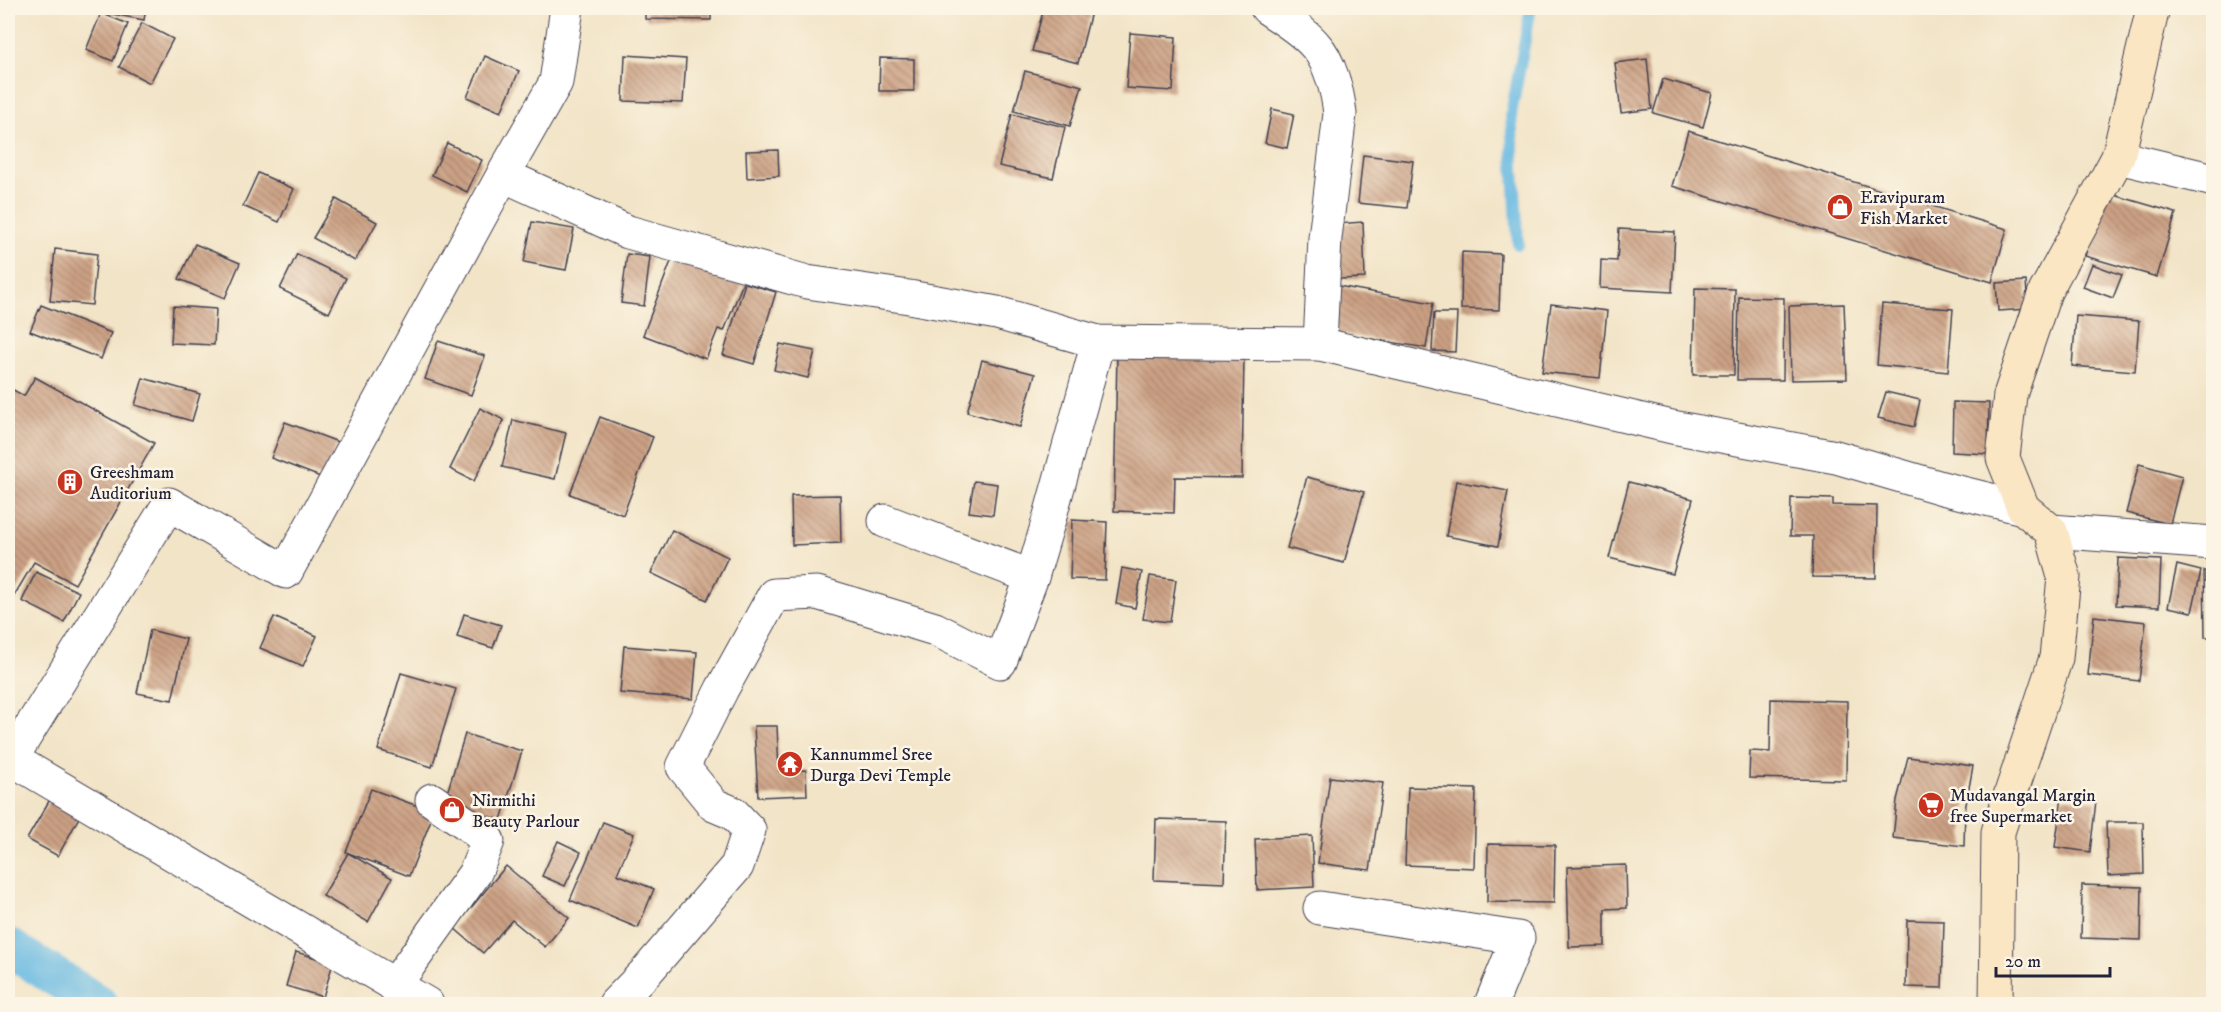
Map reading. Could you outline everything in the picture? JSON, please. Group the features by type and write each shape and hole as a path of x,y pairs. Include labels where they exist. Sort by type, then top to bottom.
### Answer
{"main road":[{"path":"1996,1005 1998,832 2056,658 2064,577 2051,531 2023,508 2003,458 2010,395 2045,292 2118,157 2153,8"}],"street":[{"path":"427,1005 9,758 169,504 286,572 556,82 567,8"},
{"path":"1267,8 1316,45 1330,71 1339,97 1340,114 1325,238 1320,344"},
{"path":"2118,157 2214,180"},
{"path":"503,175 628,232 807,282 997,313 1098,342 1320,344 1672,427 1836,457 1942,488 2023,508"},
{"path":"615,1005 737,866 748,830 733,813 714,805 683,767 722,689 774,595 817,594 935,629 1000,662 1032,577 1098,342"},
{"path":"885,521 1032,577"},
{"path":"2051,531 2214,543"},
{"path":"394,986 475,873 488,841 470,825 432,800"},
{"path":"1320,908 1518,938 1491,1005"}],"building":[{"path":"108,8 146,8 144,20 107,13"},
{"path":"645,8 711,8 711,20 645,19"},
{"path":"1044,8 1073,8 1091,12 1078,63 1032,51"},
{"path":"101,13 128,24 113,61 86,50"},
{"path":"142,23 173,39 150,83 119,67"},
{"path":"1130,33 1176,37 1173,91 1126,88"},
{"path":"625,55 686,59 683,103 623,101"},
{"path":"485,56 519,71 501,112 467,97"},
{"path":"880,58 914,59 914,91 879,91"},
{"path":"1647,59 1652,109 1621,113 1615,63"},
{"path":"1025,71 1082,86 1070,126 1014,111"},
{"path":"1663,79 1712,93 1703,127 1653,113"},
{"path":"1272,109 1294,114 1287,148 1265,143"},
{"path":"1012,114 1065,127 1053,178 999,166"},
{"name":"Eravipuram Fish Market","path":"1688,131 2007,229 1992,282 1672,186"},
{"path":"447,143 482,160 467,192 432,175"},
{"path":"778,150 779,176 747,178 746,151"},
{"path":"1363,155 1413,161 1407,208 1358,203"},
{"path":"258,173 294,189 279,222 243,206"},
{"path":"2104,192 2176,213 2157,277 2085,256"},
{"path":"336,199 377,222 355,261 313,238"},
{"path":"532,222 574,229 566,270 524,262"},
{"path":"1363,222 1365,278 1338,279 1336,224"},
{"path":"1619,229 1675,232 1672,292 1600,288 1601,260 1617,261"},
{"path":"195,244 240,263 225,298 179,279"},
{"path":"55,249 97,254 92,305 50,301"},
{"path":"1462,252 1501,254 1499,310 1461,309"},
{"path":"297,254 346,278 329,313 280,289"},
{"path":"627,254 650,257 644,306 621,303"},
{"path":"673,256 744,280 724,331 718,329 706,359 643,335"},
{"path":"2092,264 2122,275 2113,298 2083,287"},
{"path":"2026,281 2028,309 1998,311 1996,283"},
{"path":"745,283 776,292 754,364 723,355"},
{"path":"1338,286 1433,303 1426,348 1330,332"},
{"path":"1695,288 1735,289 1734,375 1693,375"},
{"path":"1739,297 1784,298 1783,380 1737,380"},
{"path":"1551,304 1607,311 1600,378 1542,372"},
{"path":"1844,304 1847,379 1791,380 1789,306"},
{"path":"1882,304 1953,309 1948,372 1877,365"},
{"path":"41,305 111,333 101,359 30,331"},
{"path":"173,306 216,309 214,345 171,343"},
{"path":"1434,313 1457,313 1455,352 1432,351"},
{"path":"2076,316 2139,321 2135,371 2072,366"},
{"path":"438,341 485,356 471,395 425,379"},
{"path":"780,344 815,351 808,378 774,370"},
{"path":"1117,353 1244,355 1242,478 1175,477 1174,513 1114,511"},
{"path":"982,360 1035,374 1020,427 967,412"},
{"name":"Greeshmam Auditorium","path":"35,377 154,443 75,584 34,562 14,596 8,592 8,387 24,396"},
{"path":"143,378 200,394 192,421 135,405"},
{"path":"1886,392 1920,400 1914,427 1878,418"},
{"path":"1953,402 1989,403 1988,454 1952,452"},
{"path":"480,408 504,420 474,481 450,469"},
{"path":"600,417 653,437 623,515 570,494"},
{"path":"513,420 566,433 555,479 502,467"},
{"path":"285,422 338,442 323,478 271,458"},
{"path":"2139,464 2182,476 2170,524 2126,513"},
{"path":"1307,477 1364,492 1344,563 1287,548"},
{"path":"974,481 997,484 993,515 969,512"},
{"path":"1456,481 1508,491 1498,546 1446,536"},
{"path":"1629,482 1693,499 1673,574 1609,558"},
{"path":"840,495 841,543 792,545 791,496"},
{"path":"1791,498 1833,499 1833,505 1877,506 1876,578 1812,577 1813,536 1790,536"},
{"path":"1072,520 1107,522 1105,580 1070,579"},
{"path":"672,530 728,557 707,600 651,573"},
{"path":"2118,558 2161,560 2159,607 2116,605"},
{"path":"2177,565 2201,571 2192,612 2168,607"},
{"path":"1122,568 1142,572 1135,608 1116,604"},
{"path":"2204,571 2214,571 2214,637 2205,637"},
{"path":"36,572 79,592 64,622 22,601"},
{"path":"1150,576 1176,580 1170,622 1143,619"},
{"path":"464,614 501,625 493,648 457,637"},
{"path":"2094,616 2146,622 2139,681 2088,675"},
{"path":"274,617 317,636 303,666 260,648"},
{"path":"150,630 186,639 172,700 137,693"},
{"path":"624,646 697,652 693,699 620,693"},
{"path":"401,673 456,689 432,767 378,750"},
{"path":"1771,699 1847,701 1846,780 1749,778 1750,751 1770,752"},
{"path":"754,726 777,726 779,771 806,770 807,795 758,797"},
{"path":"465,734 522,751 501,820 444,803"},
{"name":"Mudavangal Margin free Supermarket","path":"1908,757 1973,766 1965,810 1964,846 1893,838 1897,800"},
{"path":"1330,777 1383,783 1370,870 1318,863"},
{"path":"1408,787 1476,789 1474,868 1405,865"},
{"path":"371,789 434,812 409,876 346,852"},
{"path":"53,794 83,810 58,856 27,839"},
{"path":"2062,797 2096,801 2090,852 2055,847"},
{"path":"1156,819 1226,821 1224,883 1154,880"},
{"path":"603,822 634,834 617,874 654,889 638,928 570,900"},
{"path":"2106,822 2143,822 2144,874 2108,876"},
{"path":"1312,836 1314,887 1257,890 1255,839"},
{"path":"558,841 581,852 565,886 542,876"},
{"path":"1488,844 1555,845 1554,903 1487,902"},
{"path":"348,853 392,878 368,922 323,896"},
{"path":"1626,865 1627,908 1605,909 1605,946 1569,947 1567,867"},
{"path":"506,866 569,918 545,947 512,920 483,953 454,928"},
{"path":"2082,885 2142,887 2141,940 2081,938"},
{"path":"1907,920 1944,921 1942,988 1906,987"},
{"path":"296,952 333,963 323,997 286,986"}],"waterway":[{"path":"1518,244 1511,114 1531,8"},
{"path":"8,947 98,1004"}],"place":[{"name":"Eravipuram Fish Market","path":"1840,207"},
{"name":"Greeshmam Auditorium","path":"70,482"},
{"name":"Kannummel Sree Durga Devi Temple","path":"790,764"},
{"name":"Mudavangal Margin free Supermarket","path":"1931,805"},
{"name":"Nirmithi Beauty Parlour","path":"452,810"}]}
